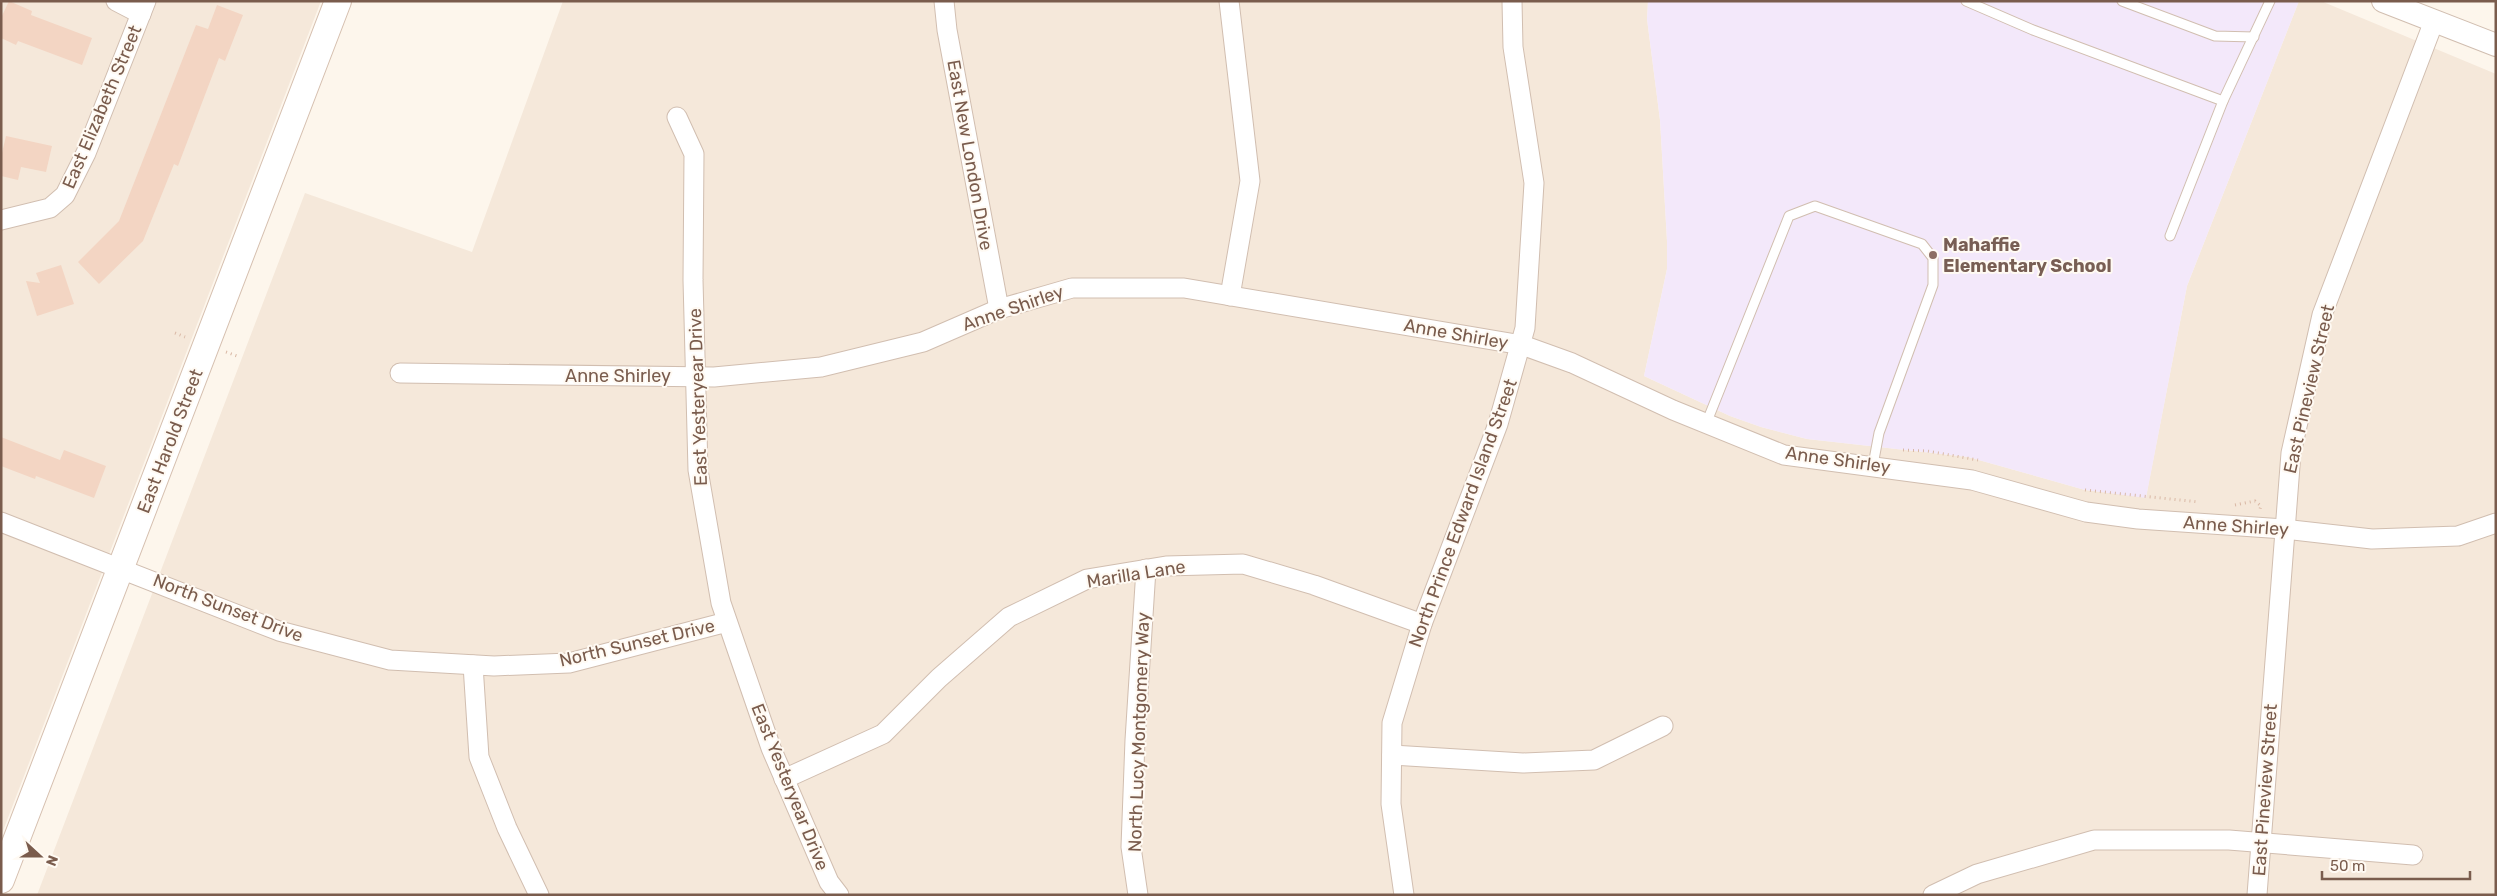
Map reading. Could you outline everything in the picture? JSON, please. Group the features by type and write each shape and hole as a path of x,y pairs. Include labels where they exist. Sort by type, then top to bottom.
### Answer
{"main road":[{"name":"East Harold Street","path":"1,880 338,1"}],"street":[{"path":"116,1 143,8"},
{"name":"East New London Drive","path":"944,1 947,30 998,309"},
{"path":"1229,1 1250,181 1230,296"},
{"name":"North Prince Edward Island Street","path":"1404,895 1391,804 1392,723 1422,624 1498,424 1522,345 1525,328 1534,183 1513,47 1512,1"},
{"path":"2383,1 2496,45"},
{"name":"East Elizabeth Street","path":"1,220 50,208 65,196 86,153 143,8"},
{"name":"East Pineview Street","path":"2257,895 2291,453 2322,315 2434,21"},
{"name":"East Yesteryear Drive","path":"677,117 694,154 693,280 698,470 721,603 771,748 829,882 839,895"},
{"name":"Anne Shirley","path":"400,373 696,377 821,367 923,342 998,309 1072,288 1184,288 1522,345 1572,363 1706,424 1784,454 1874,457 1972,480 2086,512 2138,519 2260,527 2382,539 2458,536 2496,523"},
{"name":"North Sunset Drive","path":"1,522 122,567 279,631 390,660 473,665 569,662 727,622"},
{"name":"Marilla Lane","path":"784,779 883,734 939,678 1009,617 1087,580 1166,566 1243,564 1314,585 1422,624"},
{"name":"North Lucy Montgomery Way","path":"1138,895 1132,847 1135,740 1146,569"},
{"path":"473,665 479,757 508,828 539,895"},
{"path":"1392,755 1523,763 1594,760 1662,726"},
{"path":"1942,893 1976,874 2094,840 2229,840 2413,855"}],"lane":[{"path":"1966,1 2032,30 2222,101"},
{"path":"2122,1 2214,36 2254,37"},
{"path":"2170,236 2222,101 2270,1"},
{"path":"1706,424 1789,216 1815,206 1922,244 1933,258 1933,284 1879,433 1874,457"}],"path":[{"path":"1874,457 1927,451 1968,457 1985,462"},
{"path":"2076,488 2138,497 2200,502"},
{"path":"2228,504 2255,501 2261,506 2260,527"}],"shaded area":[{"path":"1,1 321,1 1,836"},
{"path":"563,1 1648,1 1647,19 1660,120 1667,269 1644,376 1730,416 1761,427 1807,439 1968,457 2085,490 2146,497 2187,286 2299,1 2321,1 2496,74 2496,895 37,895 305,193 472,252"},
{"name":"Mahaffie Elementary School","path":"1648,1 2299,1 2187,286 2146,498 2085,490 1968,457 1807,439 1761,427 1730,416 1644,376 1667,269 1660,120 1647,19"}],"building":[{"path":"9,1 32,11 31,15 92,38 82,65 18,41 16,45 1,38 1,18"},
{"path":"217,5 243,15 225,61 219,58 178,166 174,164 143,241 99,284 78,262 119,221 196,25 208,29"},
{"path":"6,136 52,146 46,172 21,167 18,180 1,176 1,157"},
{"path":"61,265 74,304 37,316 26,281 40,283 36,273"},
{"path":"1,437 60,460 64,450 106,466 94,498 36,476 35,479 1,466"}],"place":[{"name":"Mahaffie Elementary School","path":"1933,255"}]}
